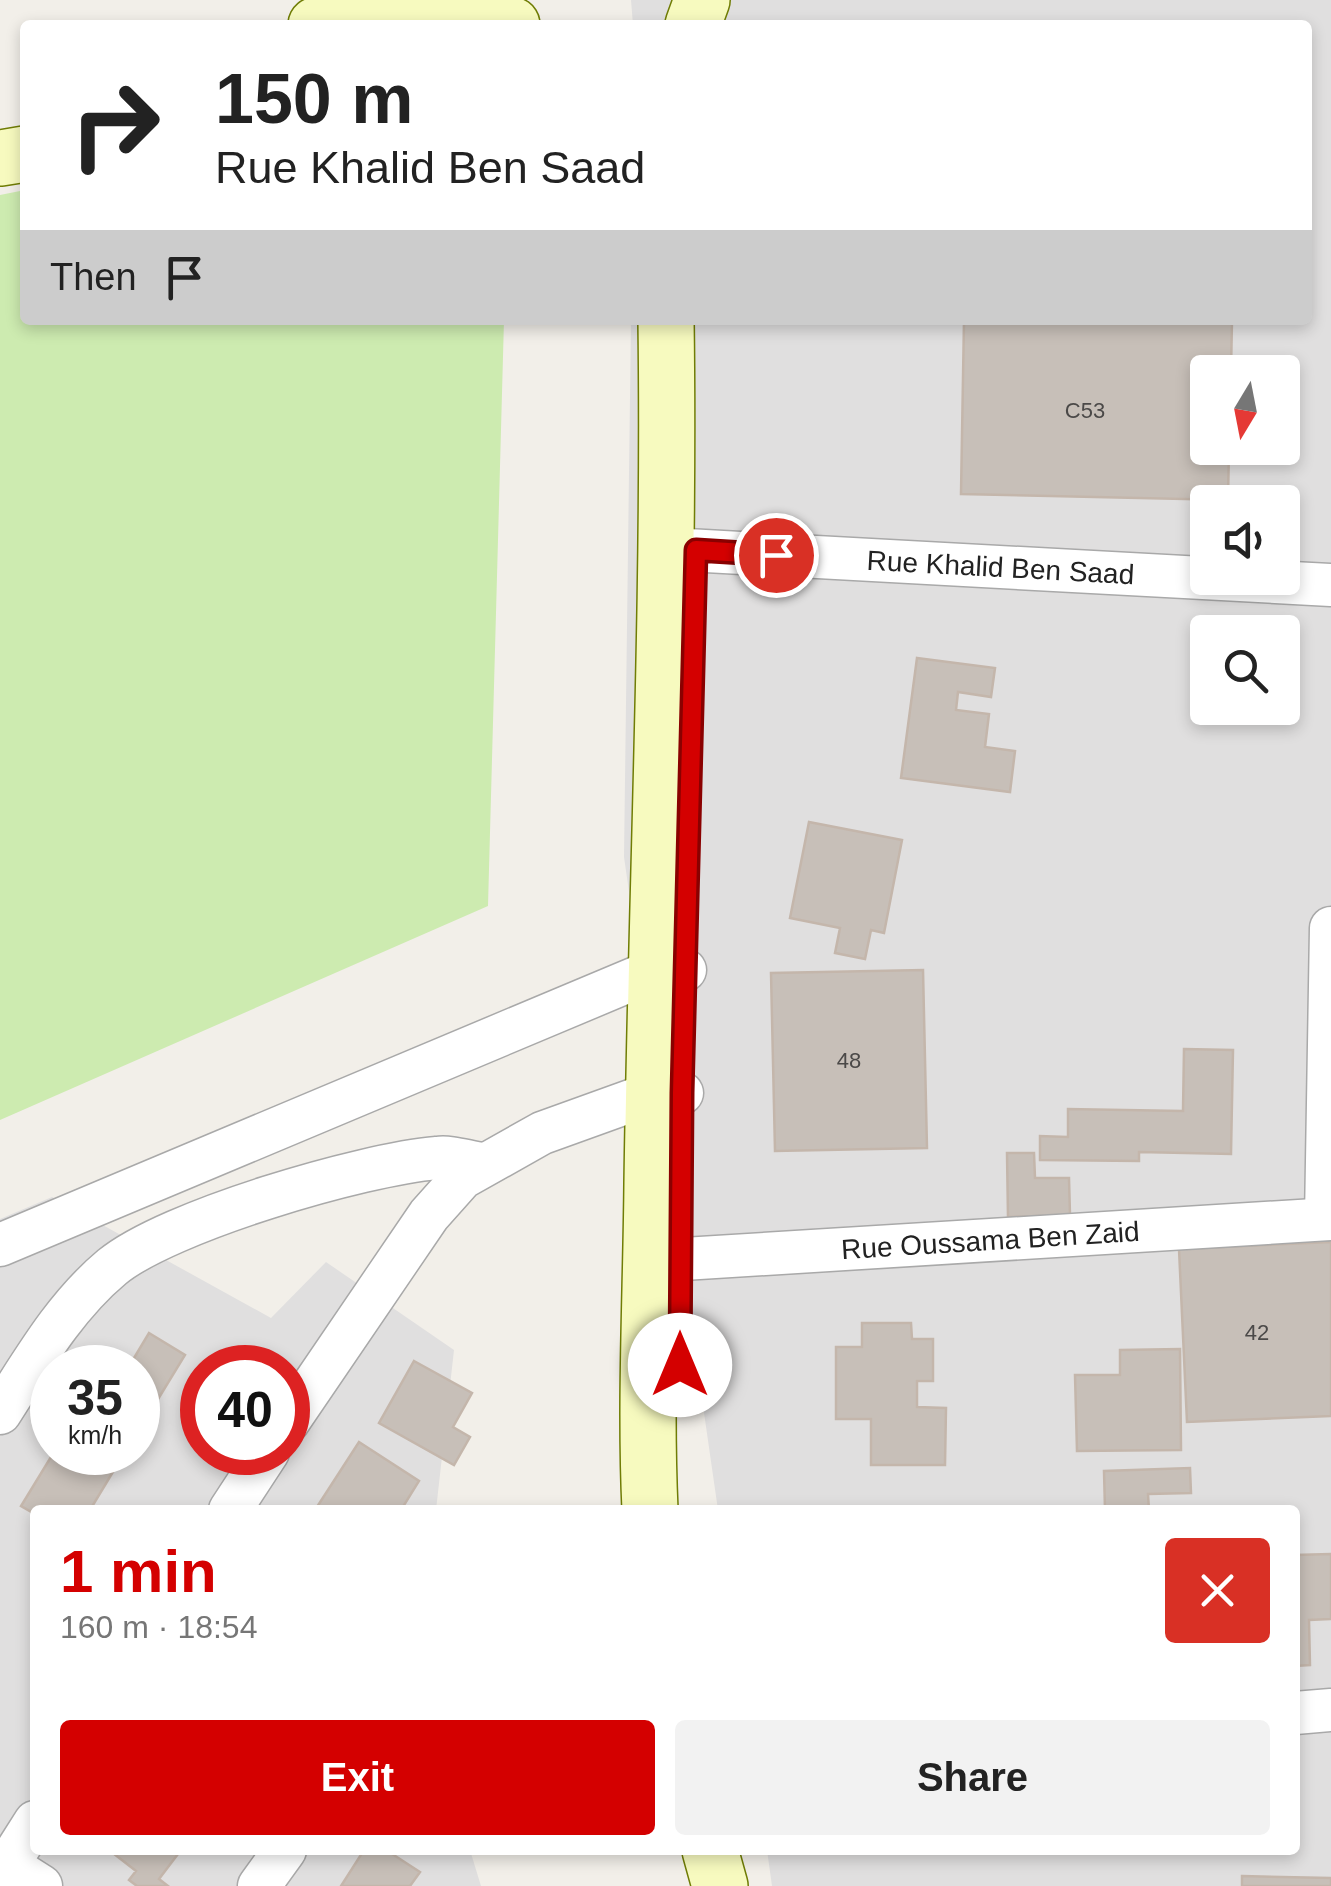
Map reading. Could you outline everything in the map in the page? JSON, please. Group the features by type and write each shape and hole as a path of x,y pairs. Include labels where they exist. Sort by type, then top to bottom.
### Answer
{"street":[{"path":"333,20 400,0 490,20"},
{"path":"666,325 683,550"},
{"path":"650,1505 666,1260 683,550 696,325"},
{"name":"Rue Khalid Ben Saad","path":"683,550 1331,585"},
{"path":"1328,1219 1331,928"},
{"path":"0,1245 670,970"},
{"path":"310,1390 429,1215 462,1178 542,1133 668,1093"},
{"path":"0,1412 76,1303 114,1265 159,1240 348,1175 442,1157 482,1164"},
{"name":"Rue Oussama Ben Zaid","path":"666,1260 1328,1219"},
{"path":"666,1260 680,1505"},
{"path":"233,1505 253,1475"},
{"path":"1300,1713 1331,1710"},
{"path":"12,1873 30,1833"},
{"path":"259,1886 281,1855"},
{"path":"711,1855 720,1886"},
{"path":"741,1855 749,1886"}],"shaded area":[{"path":"631,0 1331,0 1331,1886 772,1886 768,1855 1300,1855 1300,1505 717,1505 624,857 631,325 1312,325 1312,20 633,20"},
{"path":"52,1197 271,1318 326,1262 454,1350 437,1505 30,1505 30,1855 472,1855 481,1886 0,1886 0,1219"}],"green space":[{"path":"20,191 20,325 504,325 488,906 0,1120 0,195"}],"building":[{"path":"964,325 1232,325 1231,355 1190,355 1190,465 1229,465 1228,485 1190,485 1190,499 961,494"},
{"path":"917,658 995,668 991,697 958,692 956,710 989,714 985,747 1015,751 1010,792 901,778"},
{"path":"809,822 902,840 884,933 871,930 865,959 835,953 840,928 790,918"},
{"path":"923,970 927,1148 775,1151 771,973"},
{"path":"1184,1049 1233,1050 1231,1154 1139,1152 1139,1161 1040,1160 1040,1136 1068,1137 1068,1109 1183,1111"},
{"path":"1007,1153 1034,1153 1035,1178 1069,1178 1070,1215 1008,1217"},
{"path":"1331,1242 1331,1416 1187,1422 1179,1249"},
{"path":"862,1323 911,1323 912,1339 933,1339 933,1381 917,1381 917,1407 946,1408 945,1465 871,1465 871,1419 836,1419 836,1347 862,1347"},
{"path":"149,1333 180,1352 180,1363 160,1396 160,1345 142,1345"},
{"path":"1180,1349 1181,1450 1077,1451 1075,1375 1120,1375 1120,1350"},
{"path":"414,1361 472,1393 453,1427 470,1437 454,1465 379,1423"},
{"path":"359,1442 419,1481 404,1505 318,1505"},
{"path":"1190,1468 1191,1493 1148,1494 1149,1505 1105,1505 1104,1471"},
{"path":"40,1475 111,1475 93,1505 30,1505 30,1511 21,1506"},
{"path":"1331,1554 1331,1619 1309,1620 1310,1665 1300,1666 1300,1555"},
{"path":"115,1855 177,1855 159,1879 168,1886 137,1886 129,1880 136,1871"},
{"path":"361,1855 394,1855 420,1872 410,1886 341,1886"},
{"path":"1242,1876 1331,1878 1331,1886 1242,1886"}],"route":[{"path":"680,1365 682,1093 696,550 776,555"}]}
